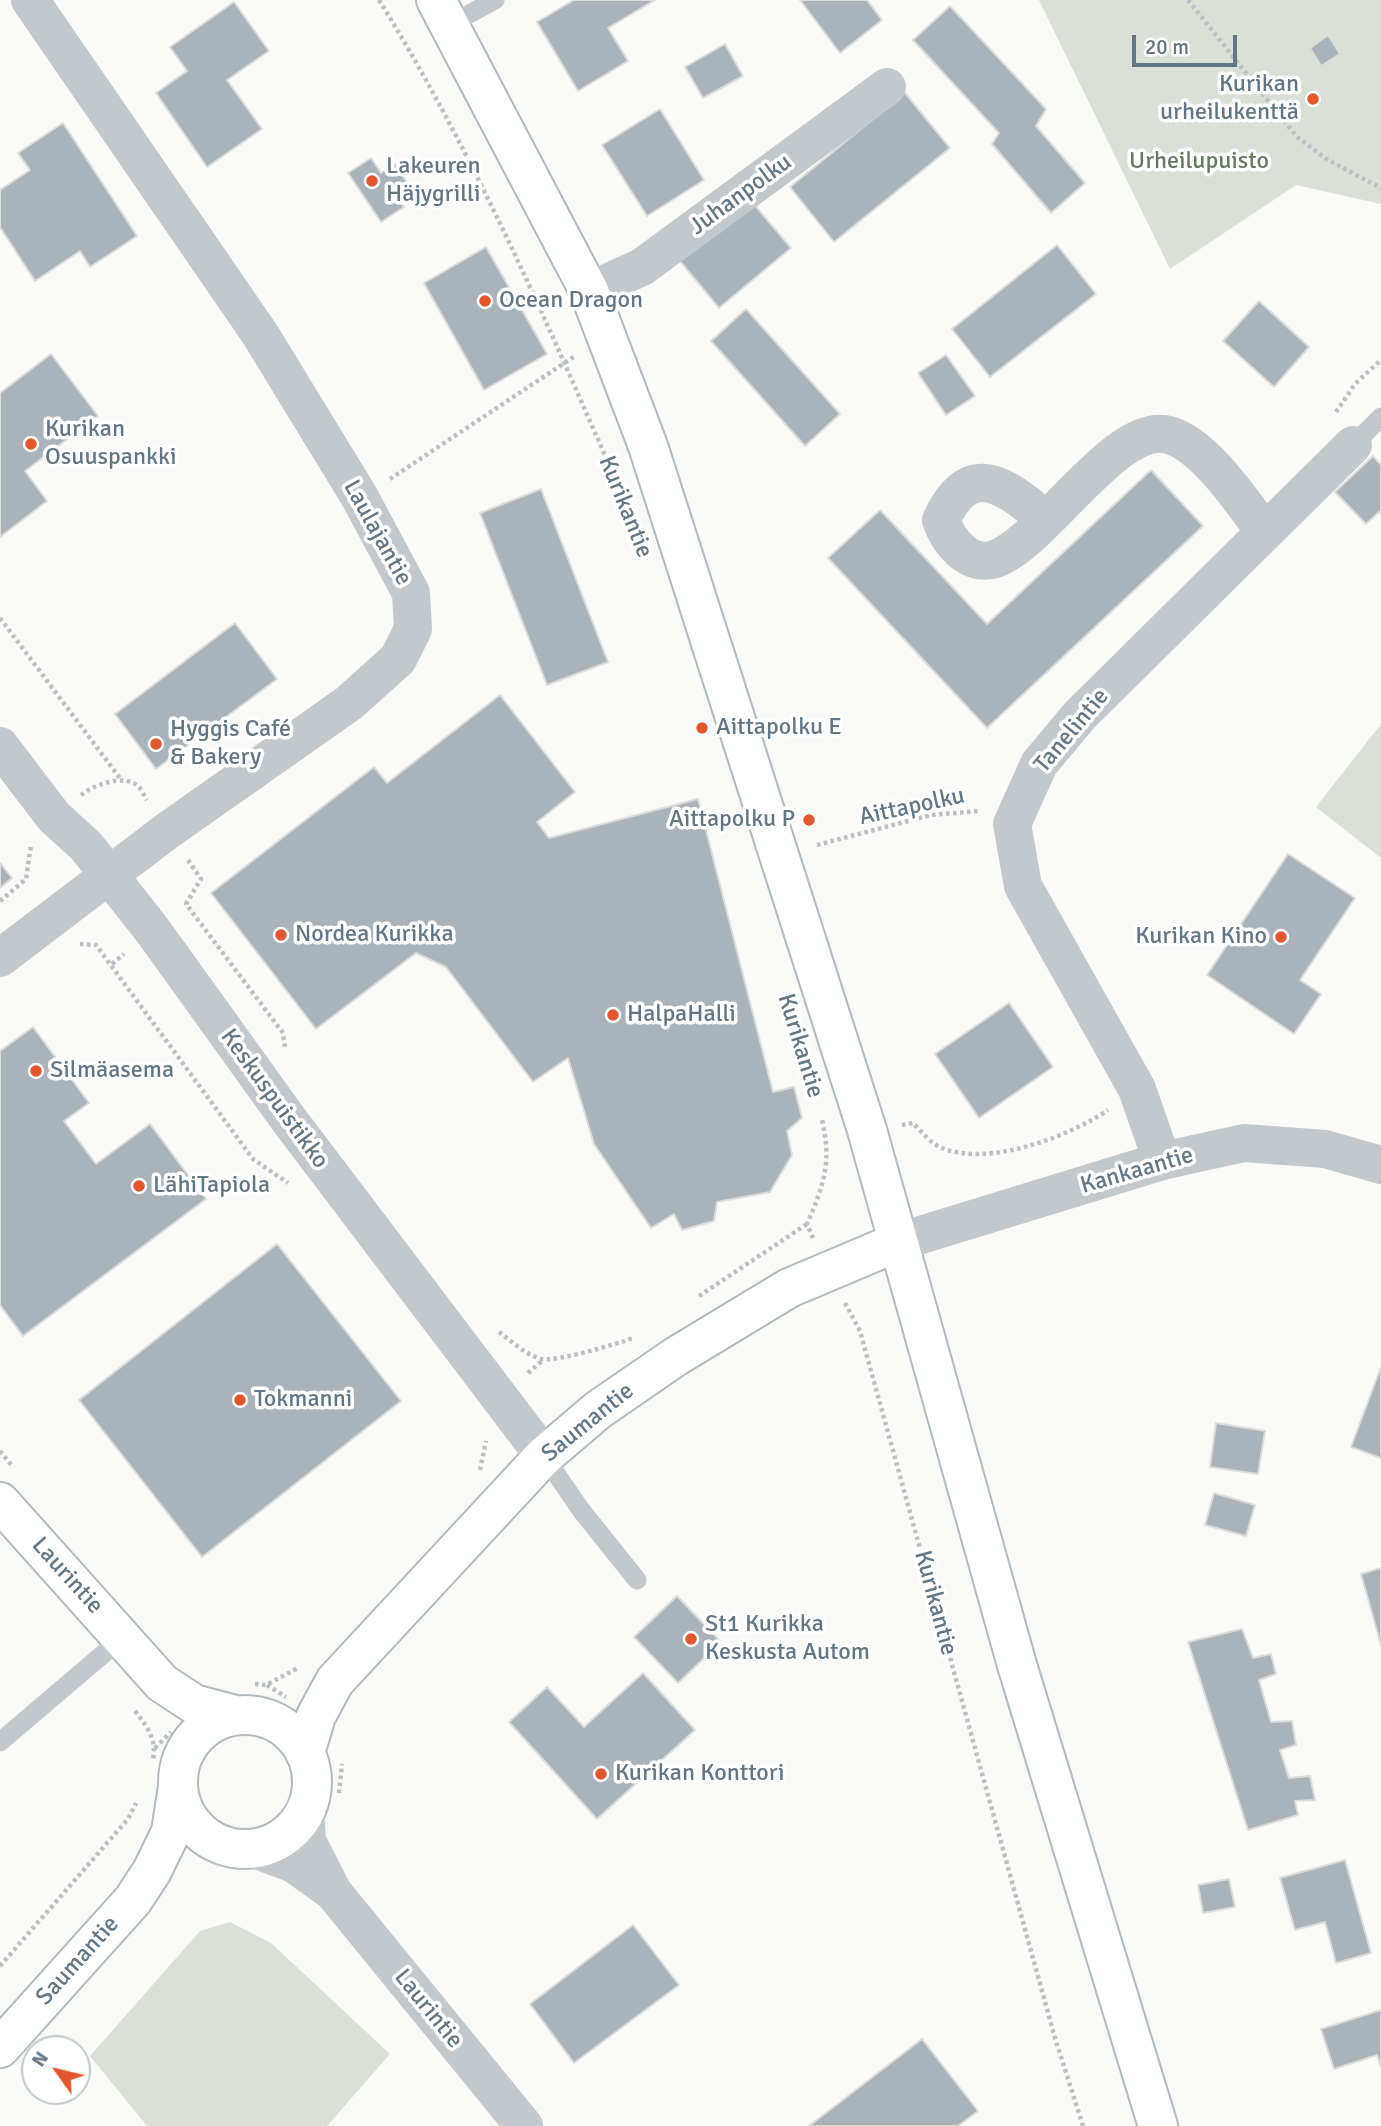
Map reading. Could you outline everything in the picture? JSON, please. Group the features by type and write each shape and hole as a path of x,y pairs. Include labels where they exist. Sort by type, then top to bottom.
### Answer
{"street":[{"name":"Laulajantie","path":"0,958 110,875 349,703 398,659 413,629 411,593 359,496 260,334 30,0"},
{"name":"Kurikantie","path":"443,12 589,291 648,446 867,1130 1017,1665 1158,2126"},
{"name":"Juhanpolku","path":"589,291 642,267 887,87"},
{"path":"1045,519 1127,444 1144,435 1167,434 1187,443 1235,492 1265,532"},
{"name":"Tanelintie","path":"1012,824 1039,764 1080,715 1353,445"},
{"name":"Keskuspuistikko","path":"0,746 54,817 86,846 110,875 289,1120 544,1456"},
{"path":"1012,824 1023,886 1137,1089 1162,1161"},
{"name":"Kankaantie","path":"898,1242 1162,1161 1244,1143 1325,1149 1381,1165"},
{"name":"Saumantie","path":"242,1704 296,1704 322,1672 544,1456 598,1410 675,1357 789,1288 898,1242"},
{"name":"Laurintie","path":"9,1487 122,1638 162,1683 194,1704 242,1704"},
{"name":"Saumantie","path":"306,1753 316,1716 322,1672"},
{"name":"Laurintie","path":"162,1683 178,1724 170,1771"},
{"path":"242,1704 273,1718 295,1735 306,1753 311,1785 305,1809 290,1833 271,1845 240,1849 192,1824 179,1800 170,1771 204,1729 242,1704"},
{"name":"Saumantie","path":"0,2048 133,1900 152,1871 171,1832 170,1771"},
{"name":"Laurintie","path":"305,1809 307,1841 333,1892 524,2126"},
{"name":"Saumantie","path":"152,1871 194,1847 240,1849"},
{"name":"Laurintie","path":"240,1849 294,1864 333,1892"}],"lane":[{"path":"443,12 495,0"},
{"path":"1353,445 1381,417"},
{"path":"544,1456 581,1510 637,1580"},
{"path":"0,1742 122,1638"}],"path":[{"name":"Kurikantie","path":"379,0 423,73 564,362 621,493"},
{"path":"1188,0 1297,137 1328,160 1381,188"},
{"path":"359,496 397,474 564,362"},
{"path":"0,618 122,780"},
{"name":"Aittapolku","path":"817,845 931,815 977,810 1012,824"},
{"path":"201,879 186,904 282,1033 286,1054"},
{"path":"111,964 253,1159 295,1188"},
{"path":"867,1130 913,1123 939,1147 967,1154 1013,1151 1091,1121 1137,1089"},
{"name":"Kurikantie","path":"820,1110 828,1144 826,1178 807,1224 827,1272 860,1331 1055,2038 1083,2126"},
{"path":"695,1298 807,1224"},
{"path":"492,1327 522,1350 544,1360 615,1345 640,1335"},
{"path":"479,1476 486,1439"},
{"path":"0,1451 9,1487"},
{"path":"242,1704 266,1685 322,1672"},
{"path":"133,1709 149,1728 155,1749 170,1771"},
{"path":"0,1966 128,1819 139,1798"}],"green space":[{"name":"Urheilupuisto","path":"1039,0 1381,0 1381,204 1296,185 1170,269"},
{"path":"1381,724 1381,858 1316,807"},
{"path":"230,1922 271,1943 390,2054 327,2126 147,2126 91,2057 200,1931"}],"building":[{"path":"574,0 655,0 608,28 628,61 578,91 537,22"},
{"path":"800,0 867,0 882,20 840,53"},
{"path":"234,2 269,51 227,80 262,129 207,167 156,93 187,71 170,47"},
{"path":"950,6 1046,109 1036,126 1085,183 1051,213 992,144 999,133 913,40"},
{"path":"1328,35 1340,54 1321,66 1310,48"},
{"path":"725,44 743,76 703,98 685,67"},
{"path":"905,93 950,148 834,242 790,187"},
{"path":"660,109 704,180 647,216 602,145"},
{"path":"63,123 137,236 90,267 80,251 35,281 0,227 0,190 30,170 18,153"},
{"path":"371,158 381,173 395,164 408,184 394,193 404,207 381,222 348,173"},
{"path":"752,202 791,248 719,308 680,261"},
{"path":"1057,245 1096,294 990,377 952,329"},
{"path":"486,247 547,354 484,390 424,283"},
{"path":"1259,301 1309,347 1274,387 1223,341"},
{"path":"746,309 840,414 805,446 711,341"},
{"name":"Kurikan Osuuspankki","path":"51,354 98,416 25,471 47,501 0,537 0,393"},
{"path":"946,355 975,396 946,415 918,373"},
{"path":"1373,456 1381,465 1381,513 1366,524 1335,492"},
{"path":"1151,470 1203,526 987,728 828,558 880,510 987,624"},
{"path":"541,489 608,662 547,685 480,513"},
{"path":"235,623 277,679 156,769 115,714"},
{"path":"500,695 575,792 537,822 549,838 698,799 773,1092 794,1087 802,1118 787,1131 792,1155 770,1192 717,1202 714,1221 682,1230 674,1214 651,1228 594,1144 568,1058 533,1082 446,967 416,953 316,1029 211,893 374,767 387,783"},
{"name":"Kurikan Kino","path":"1288,854 1355,898 1300,980 1321,994 1294,1034 1207,975"},
{"path":"0,863 12,878 0,888"},
{"path":"1009,1003 1053,1067 979,1118 935,1054"},
{"path":"33,1027 89,1103 64,1121 96,1164 150,1124 206,1199 23,1336 0,1305 0,1051"},
{"name":"Tokmanni","path":"277,1244 401,1401 202,1557 79,1400"},
{"path":"1381,1367 1381,1458 1351,1447"},
{"path":"1216,1423 1265,1431 1258,1474 1210,1467"},
{"path":"1214,1493 1255,1505 1246,1536 1205,1525"},
{"path":"1381,1568 1381,1645 1361,1574"},
{"path":"677,1596 721,1642 678,1683 634,1637"},
{"path":"1242,1629 1253,1658 1271,1654 1276,1674 1259,1680 1271,1722 1292,1721 1296,1745 1280,1750 1289,1778 1310,1776 1315,1800 1295,1801 1298,1815 1248,1830 1188,1642"},
{"name":"Kurikan Konttori","path":"643,1673 695,1730 597,1819 509,1722 547,1687 584,1727"},
{"path":"1345,1860 1371,1953 1336,1963 1325,1922 1295,1930 1280,1878"},
{"path":"1229,1879 1235,1907 1203,1913 1198,1885"},
{"path":"633,1925 679,1985 574,2063 530,2004"},
{"path":"1381,2010 1381,2067 1377,2055 1334,2069 1321,2029"},
{"path":"922,2039 978,2111 958,2126 809,2126"}],"place":[{"name":"Kurikan urheilukenttä","path":"1313,99"},
{"name":"Lakeuren Häjygrilli","path":"372,181"},
{"name":"Ocean Dragon","path":"485,301"},
{"name":"Kurikan Osuuspankki","path":"31,444"},
{"name":"Aittapolku E","path":"702,728"},
{"name":"Hyggis Café & Bakery","path":"156,744"},
{"name":"Aittapolku P","path":"809,820"},
{"name":"Nordea Kurikka","path":"281,935"},
{"name":"Kurikan Kino","path":"1281,937"},
{"name":"HalpaHalli","path":"613,1015"},
{"name":"Silmäasema","path":"36,1071"},
{"name":"LähiTapiola","path":"139,1186"},
{"name":"Tokmanni","path":"240,1400"},
{"name":"St1 Kurikka Keskusta Autom","path":"691,1639"},
{"name":"Kurikan Konttori","path":"601,1774"}]}
